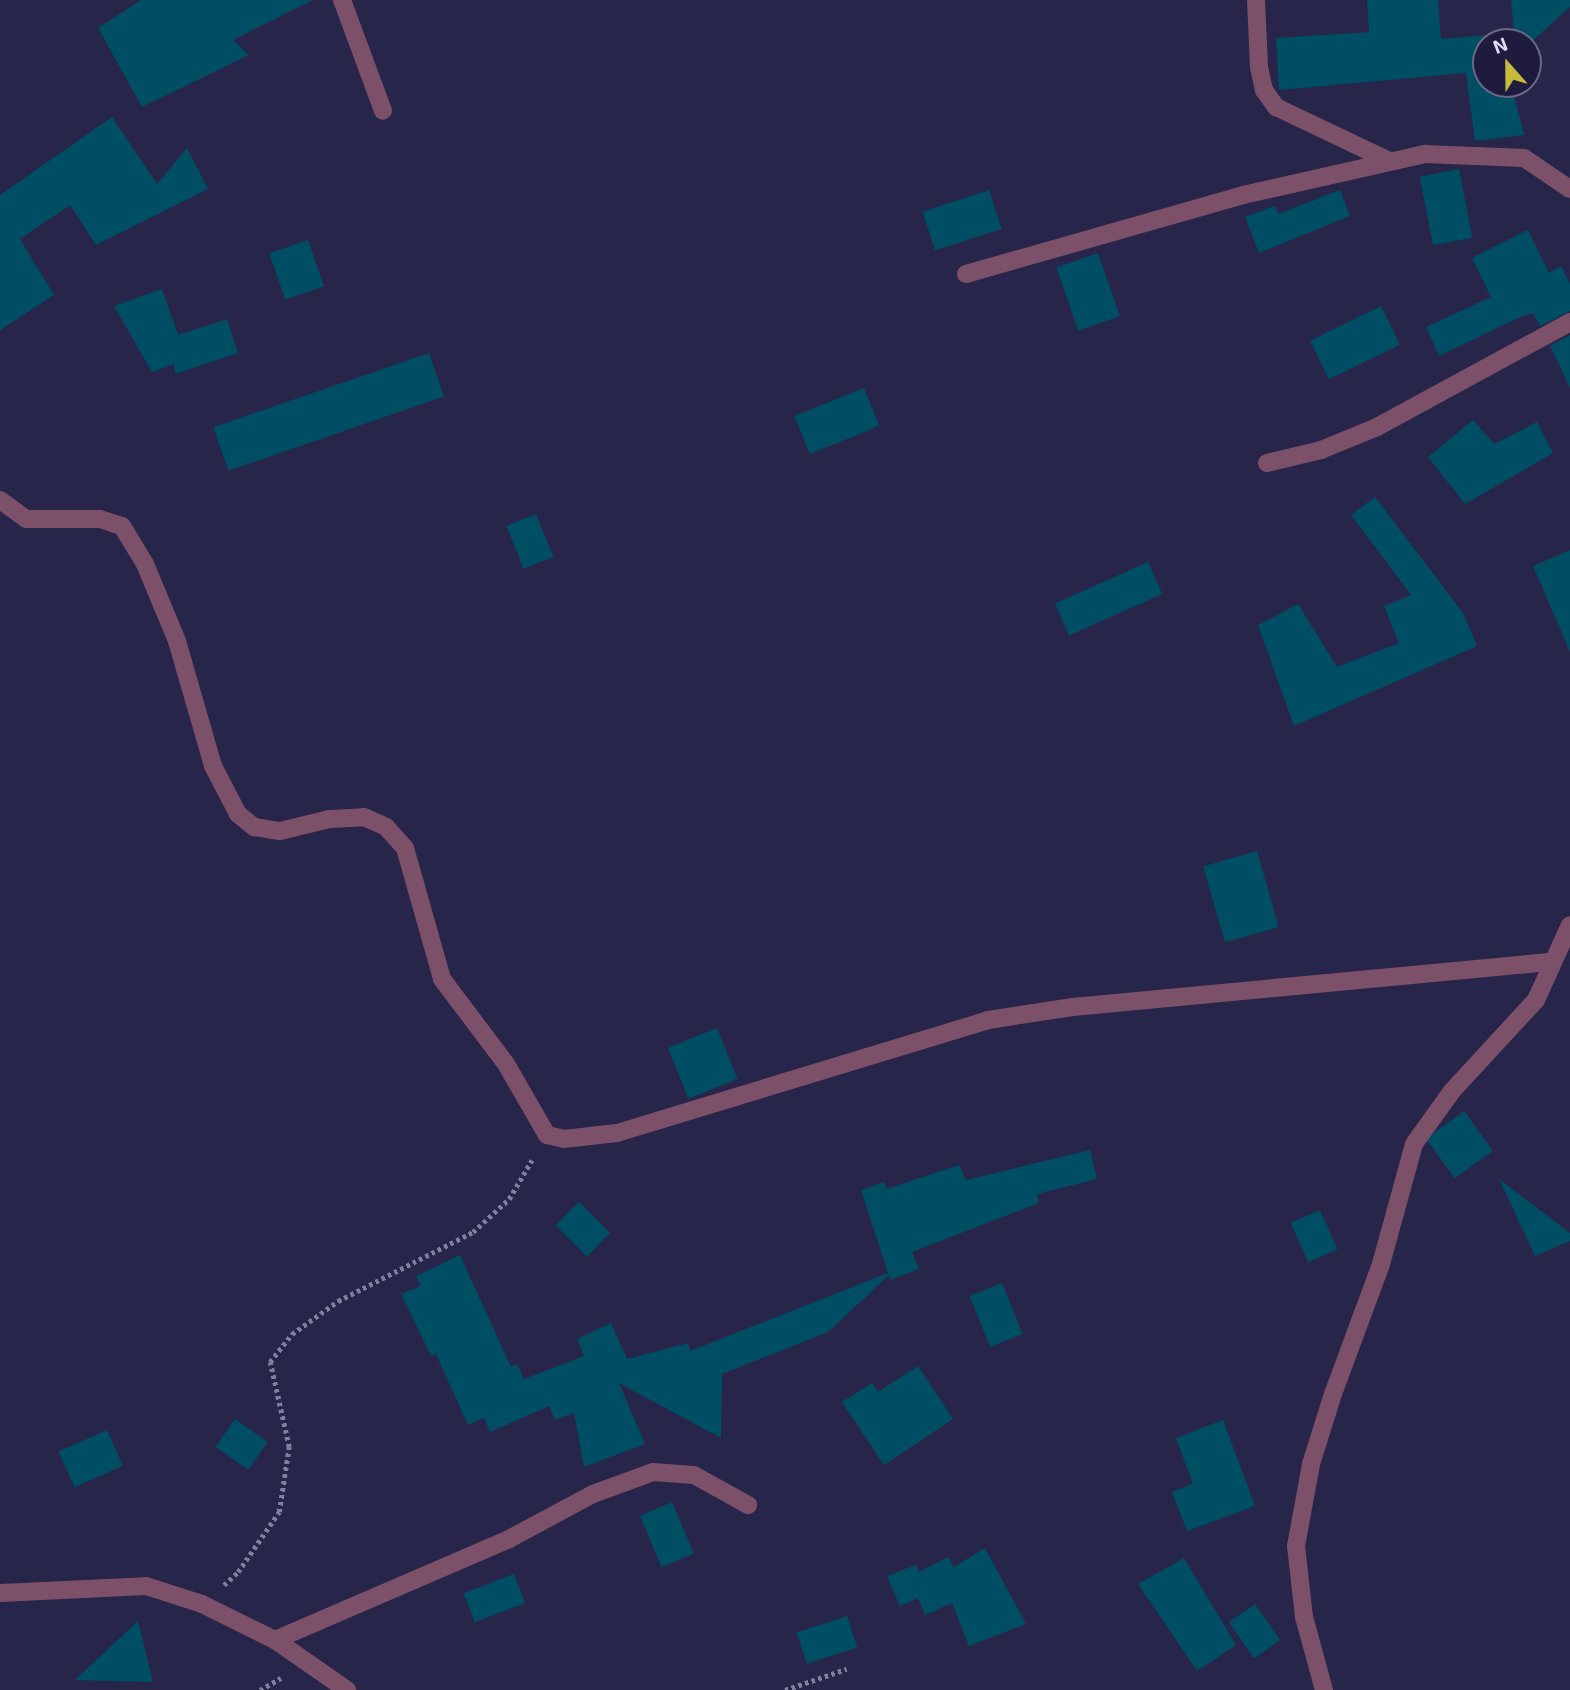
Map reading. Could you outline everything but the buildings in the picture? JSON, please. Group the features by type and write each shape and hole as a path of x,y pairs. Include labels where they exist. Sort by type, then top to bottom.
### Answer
{"street":[{"path":"342,0 383,111"},
{"path":"1256,0 1258,66 1264,90 1276,107 1387,160"},
{"path":"966,274 1243,195 1387,160 1425,154 1524,158 1570,188"},
{"path":"1267,463 1321,450 1377,427 1570,322"},
{"path":"0,500 26,519 100,519 122,526 145,564 177,641 213,766 238,814 254,827 280,831 330,818 364,817 386,827 405,848 442,979 506,1064 547,1135 564,1139 617,1133 988,1020 1073,1007 1552,962"},
{"path":"1324,1690 1304,1617 1296,1546 1314,1452 1381,1264 1414,1144 1452,1091 1536,1000 1570,925"},
{"path":"275,1640 509,1539 593,1494 653,1472 694,1475 748,1505"},
{"path":"0,1593 146,1586 202,1604 275,1640 347,1690"}],"path":[{"path":"202,1604 238,1572 279,1512 289,1447 270,1362 292,1334 338,1301 473,1232 509,1199 547,1135"},
{"path":"785,1690 846,1669"}]}
